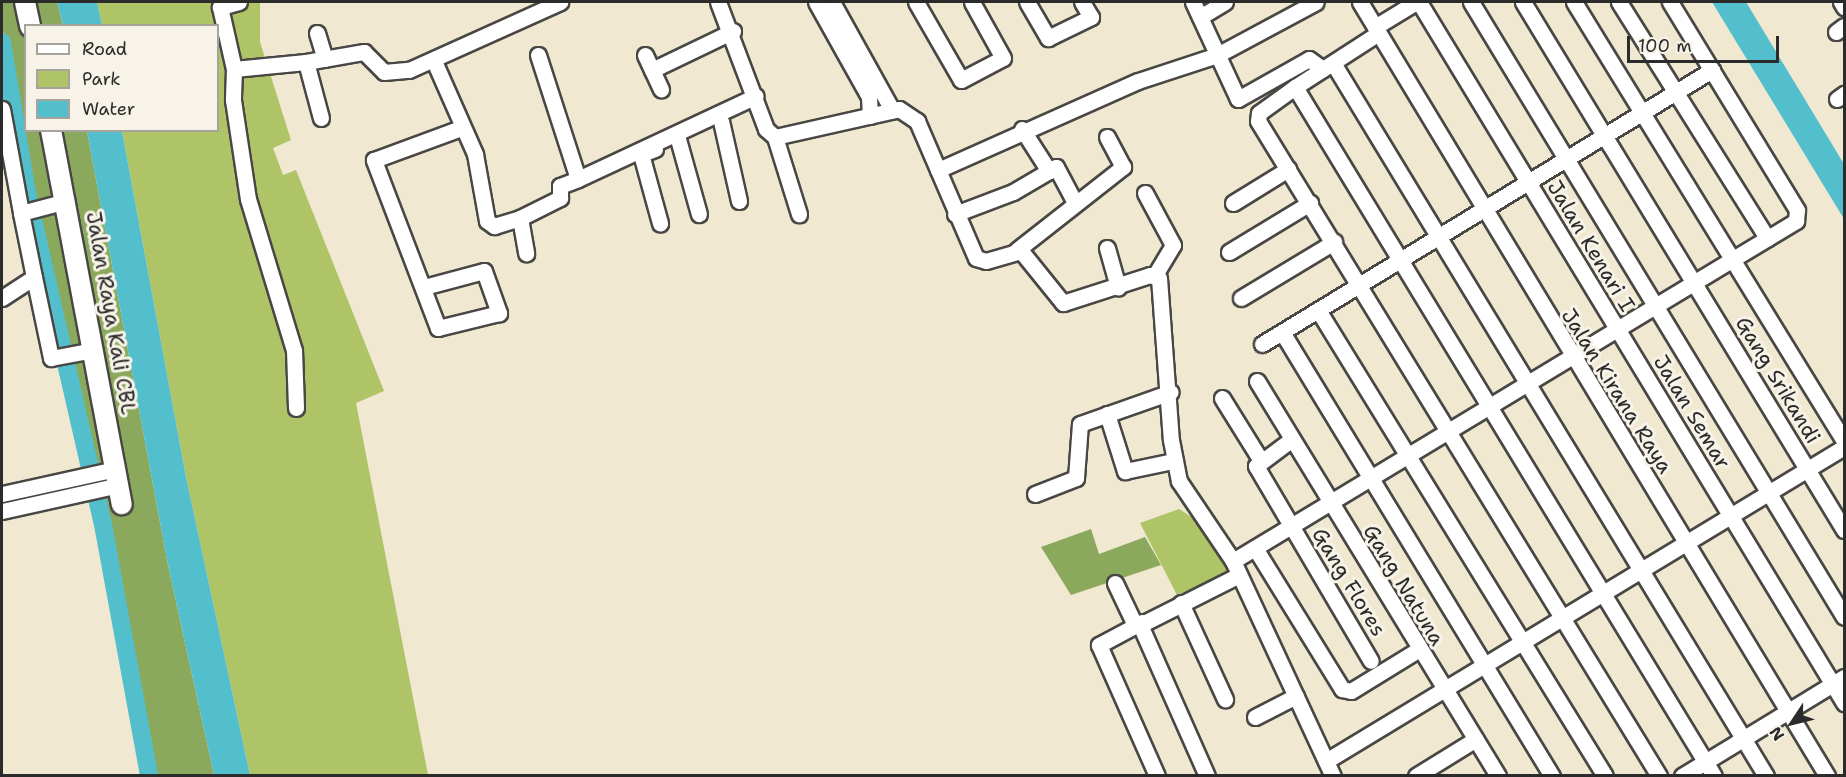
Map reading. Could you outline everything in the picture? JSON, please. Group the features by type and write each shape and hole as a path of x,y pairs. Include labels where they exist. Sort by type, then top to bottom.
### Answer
{"main road":[{"path":"25,2 30,24"},
{"name":"Jalan Raya Kali CBL","path":"51,132 94,350 108,478 122,504"}],"street":[{"path":"239,2 220,7 234,69 233,100 248,199 294,350 296,408"},
{"path":"234,69 306,62 364,52 387,73 434,61 560,2"},
{"path":"718,2 733,31 758,101 775,137 799,214"},
{"path":"816,2 869,97 870,116"},
{"path":"832,2 892,110"},
{"path":"916,2 961,80 1003,58 972,2"},
{"path":"1027,2 1048,38 1091,17 1082,2"},
{"path":"1193,2 1238,99 1309,59 1328,66 1439,236 1766,776"},
{"path":"1200,17 1225,2"},
{"path":"938,170 1022,129 1138,81 1217,55 1298,6 1316,2"},
{"name":"Jalan Kirana Raya","path":"1360,2 1570,356 1827,776"},
{"path":"1529,184 1418,2 1328,66 1294,87 1257,118 1451,431 1659,776"},
{"path":"1471,2 1845,617"},
{"name":"Gang Srikandi","path":"1523,2 1845,530"},
{"path":"1574,2 1645,113 1845,441"},
{"path":"1619,2 1767,238"},
{"path":"1157,776 1099,645 1181,603 1236,568 1255,548 1290,524 1412,455 1570,356 1657,307 1796,221 1797,210 1670,2"},
{"path":"1841,2 1845,7"},
{"path":"652,70 733,31"},
{"path":"317,33 325,59"},
{"path":"645,55 661,89"},
{"path":"538,56 578,179"},
{"path":"434,61 474,154 487,222 494,225 520,218 560,198 560,186 758,101"},
{"path":"306,62 321,118"},
{"path":"1262,344 1361,287 1439,236 1529,184 1712,70"},
{"path":"1294,87 1714,776"},
{"path":"660,224 640,154 721,121 758,101"},
{"path":"2,109 29,212 34,278 51,358 94,350"},
{"path":"775,137 892,110 917,120 954,214 976,258 986,261 1017,250 1075,202 1123,167 1107,137"},
{"path":"721,121 739,201"},
{"path":"424,287 484,271 499,314 441,330 424,287 374,160 461,128"},
{"path":"1022,129 1049,171"},
{"path":"678,139 699,214"},
{"path":"954,214 1013,192 1056,167 1075,202"},
{"path":"1233,203 1288,169"},
{"name":"Jalan Kenari I","path":"1529,184 1617,329"},
{"path":"1017,250 1028,255 1047,289 1063,303 1155,275 1173,245 1145,193"},
{"path":"29,212 66,201"},
{"path":"1229,252 1310,203"},
{"path":"520,218 526,253"},
{"path":"1241,298 1334,242"},
{"path":"1107,248 1118,287"},
{"path":"1155,275 1165,313 1173,461 1183,490 1236,568 1333,776"},
{"path":"2,298 34,278"},
{"path":"1318,310 1412,455 1605,776"},
{"name":"Jalan Semar","path":"1617,329 1732,517 1839,680 1845,703"},
{"path":"1282,332 1552,776"},
{"name":"Gang Natuna","path":"1257,381 1443,691 1498,776"},
{"path":"1035,494 1074,481 1077,428 1107,414 1171,392"},
{"path":"1222,398 1260,459 1292,439"},
{"path":"1107,414 1125,471 1173,461"},
{"path":"1326,760 1603,596 1641,570 1845,447"},
{"name":"Gang Flores","path":"1260,459 1256,466 1371,661"},
{"path":"2,494 75,477 108,478"},
{"path":"2,511 78,492 108,478"},
{"path":"1255,548 1342,688 1351,691 1418,650"},
{"path":"1115,583 1138,624 1207,776"},
{"path":"1181,603 1225,699"},
{"path":"1682,776 1787,709 1839,680"},
{"path":"1255,717 1296,696"},
{"path":"1416,776 1476,739"}],"green space":[{"path":"2,2 57,2 63,24 24,24 24,132 87,132 168,565 214,775 151,775 2,26"},
{"path":"97,2 260,2 260,42 291,140 273,148 283,175 296,170 384,391 356,403 428,775 250,775 186,477 122,132 219,132 219,24 102,24"},
{"path":"1179,509 1202,524 1230,572 1177,595 1140,523"},
{"path":"1091,529 1099,554 1145,537 1161,565 1071,595 1041,547"}],"water":[{"path":"57,2 97,2 102,24 63,24"},
{"path":"1712,2 1746,2 1844,164 1844,219"},
{"path":"87,132 122,132 186,477 250,775 214,775 168,565"}],"waterway":[{"path":"2,42 27,193 104,530 149,776"}]}
